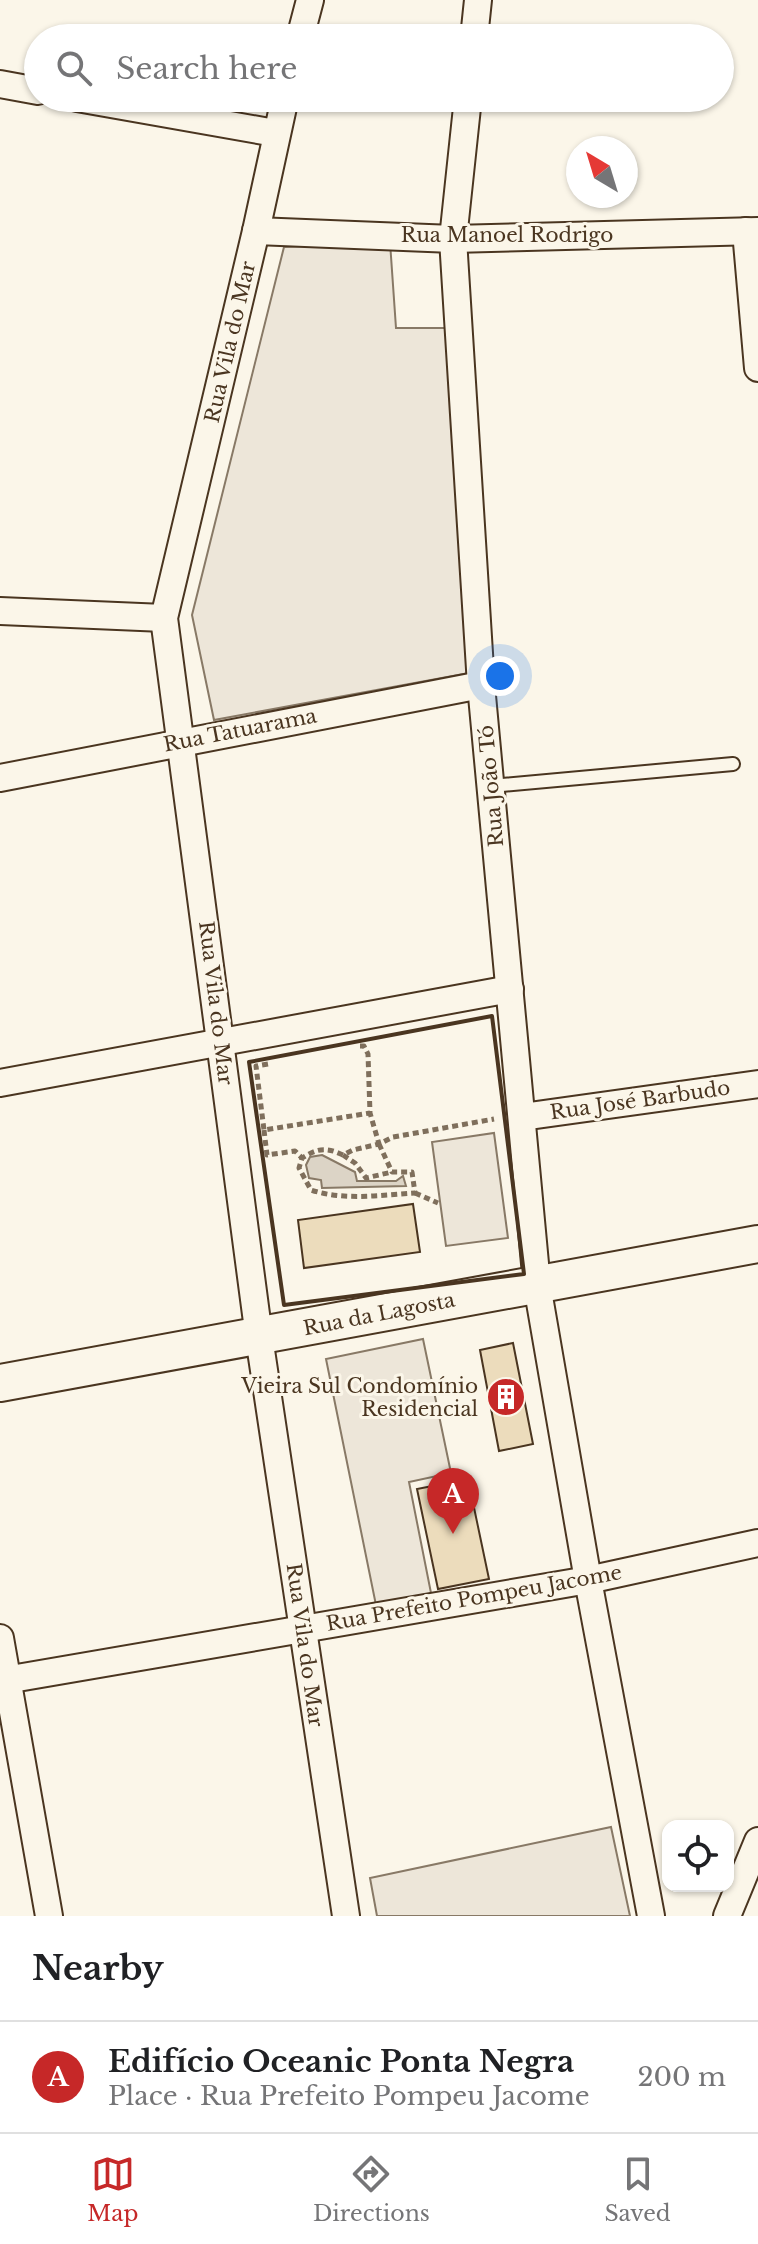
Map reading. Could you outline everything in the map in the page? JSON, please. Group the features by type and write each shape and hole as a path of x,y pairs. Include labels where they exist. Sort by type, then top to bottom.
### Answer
{"street":[{"path":"304,24 310,0"},
{"path":"475,24 478,0"},
{"path":"0,84 24,88"},
{"path":"156,112 275,133"},
{"name":"Rua Vila do Mar","path":"281,112 256,231 164,618 259,1337 346,1916"},
{"name":"Rua João Tó","path":"467,112 453,239 481,685 537,1285 651,1916"},
{"name":"Rua Manoel Rodrigo","path":"256,231 453,239 752,231"},
{"path":"752,231 758,368"},
{"path":"0,611 164,618"},
{"name":"Rua Tatuarama","path":"0,778 481,685"},
{"path":"0,1083 510,989"},
{"name":"Rua José Barbudo","path":"522,1117 758,1084"},
{"name":"Rua da Lagosta","path":"0,1383 758,1244"},
{"name":"Rua Prefeito Pompeu Jacome","path":"4,1680 588,1580 758,1543"},
{"path":"0,1638 4,1680 49,1916"},
{"path":"727,1916 758,1841"}],"lane":[{"path":"491,786 733,764"}],"path":[{"path":"352,1047 364,1046 368,1054 370,1113 392,1172"},
{"path":"270,1063 256,1066 267,1155 295,1151 302,1158"},
{"path":"264,1130 370,1113"},
{"path":"343,1155 393,1137 494,1119"},
{"path":"415,1193 412,1172 392,1172 366,1178 355,1163 328,1148 315,1150 302,1158 299,1168 311,1190 325,1194 415,1193 438,1203"}],"shaded area":[{"path":"390,242 396,328 454,328 469,673 214,720 192,615 284,247"},
{"path":"494,1133 508,1238 446,1246 432,1142"},
{"path":"322,1155 355,1172 357,1181 396,1181 403,1176 406,1186 322,1188 321,1180 309,1178 306,1165 310,1157"},
{"path":"423,1339 451,1473 409,1482 432,1598 377,1610 326,1359"},
{"path":"611,1827 630,1916 377,1916 370,1878"}],"building":[{"path":"413,1204 420,1252 304,1268 298,1220"},
{"name":"Vieira Sul Condomínio Residencial","path":"513,1343 533,1444 499,1451 480,1350"},
{"path":"468,1479 489,1579 438,1589 417,1489"}],"wall":[{"path":"492,1016 524,1274 284,1305 249,1062 492,1016"}],"place":[{"name":"Vieira Sul Condomínio Residencial","path":"506,1397"},
{"name":"Edifício Oceanic Ponta Negra","path":"453,1534"}]}
